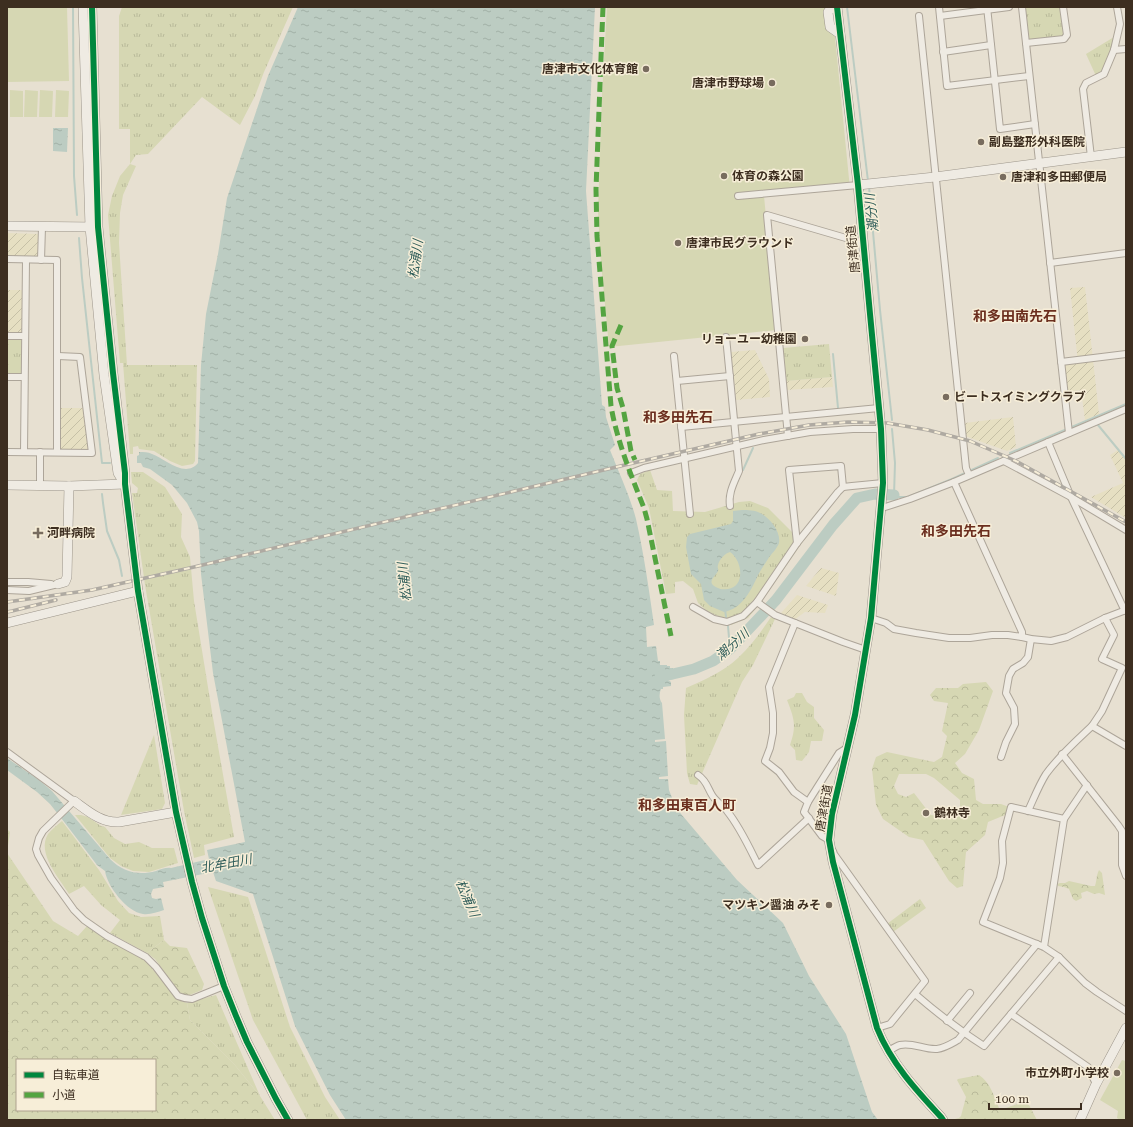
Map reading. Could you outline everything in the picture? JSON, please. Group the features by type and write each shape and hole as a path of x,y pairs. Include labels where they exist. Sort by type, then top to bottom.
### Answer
{"street":[{"path":"82,7 94,227 113,373 138,591 176,812 192,882 224,986 247,1042 288,1120"},
{"path":"92,7 94,227"},
{"path":"832,7 828,12 830,27 840,34"},
{"name":"唐津街道","path":"837,7 840,34 865,184 863,243 881,429 883,486 871,618 855,715 832,814 830,840 833,862 877,1028 882,1041 898,1067 943,1120"},
{"path":"939,7 947,86 1029,76"},
{"path":"940,16 987,8 1009,7"},
{"path":"1022,7 1068,430"},
{"path":"1026,43 1064,39 1067,35 1063,7"},
{"path":"1091,157 1083,89 1086,83 1104,74 1114,50 1120,24 1117,7"},
{"path":"987,8 1000,128 1035,124"},
{"path":"919,16 968,472"},
{"path":"943,52 991,45"},
{"path":"1114,50 1126,48"},
{"path":"738,196 936,176 1126,152"},
{"path":"788,436 767,215 863,243"},
{"path":"7,226 94,227"},
{"path":"41,260 42,227"},
{"path":"1050,262 1126,253"},
{"path":"7,259 58,260 57,452"},
{"path":"24,452 26,260"},
{"path":"7,336 25,336"},
{"path":"726,337 728,377 735,421 739,471 731,489 729,498 730,506"},
{"path":"1061,362 1126,354"},
{"path":"7,452 92,453 80,357 58,356"},
{"path":"674,356 690,514"},
{"path":"7,377 24,377"},
{"path":"677,381 728,377"},
{"path":"681,426 879,408"},
{"path":"882,504 910,499 954,482 968,472 1004,461 1048,442 1068,430 1126,409"},
{"path":"631,473 644,468 764,440 810,432 881,429"},
{"path":"871,618 886,623 894,629 949,638 970,638 992,635 1051,641 1067,637 1104,618 1126,610 1071,497 1048,442"},
{"path":"40,452 40,486"},
{"path":"1004,461 1071,497 1126,530"},
{"path":"797,543 790,470 842,466 843,487"},
{"path":"954,482 1022,632 1022,637"},
{"path":"7,485 69,486 125,484"},
{"path":"7,590 28,591 65,582 68,577 69,486"},
{"path":"693,607 714,619 727,622 743,616 759,603 797,543 843,487 883,486"},
{"path":"7,582 58,584"},
{"path":"7,623 138,591"},
{"path":"759,603 775,615 866,650"},
{"path":"1028,810 1046,774 1062,754 1092,726 1102,711 1124,669 1102,659 1114,635 1104,618"},
{"path":"795,623 769,687 773,713 773,733 770,748 765,761 778,772 794,792 808,802"},
{"path":"1001,757 1006,742 1015,724 1014,708 1006,693 1009,676 1013,669 1023,663 1028,657 1031,639"},
{"path":"1092,726 1126,746"},
{"path":"847,748 839,753 808,802 804,812 822,836 830,840 834,854 925,981 890,1024 877,1028"},
{"path":"7,752 72,804 107,821 119,822 176,812"},
{"path":"1062,754 1122,831 1122,865 1126,876"},
{"path":"698,775 703,778 716,800 720,802 727,810 738,827 758,865 809,818"},
{"path":"1044,947 1064,819 1087,785"},
{"path":"72,804 43,831 38,838 36,849 51,878 74,910 84,920 107,936 146,957 156,967 178,996 186,999 192,999 224,986"},
{"path":"1064,819 1011,807 1002,841 1003,863 1000,878 984,922 1044,947 1059,957 1085,983 1126,1011"},
{"path":"888,1051 899,1045 911,1044 924,1048 937,1049 958,1040 1037,944"},
{"path":"915,994 947,1021 984,1046 1059,957"},
{"path":"947,1021 970,993"},
{"path":"1011,1014 1088,1067 1096,1084"},
{"path":"1080,1120 1096,1084 1126,1028"}],"shaded area":[{"path":"7,233 39,234 40,257 7,256"},
{"path":"1085,287 1099,414 1085,420 1081,390 1065,392 1062,365 1078,363 1070,288"},
{"path":"7,290 23,290 22,333 7,333"},
{"path":"755,350 769,379 770,397 736,400 731,352"},
{"path":"832,377 833,387 786,390 786,381"},
{"path":"59,408 84,408 89,449 60,450"},
{"path":"1013,417 1016,447 1007,451 965,436 965,423"},
{"path":"1118,450 1126,460 1126,518 1091,497 1123,483 1110,455"},
{"path":"821,568 839,573 836,596 806,586"},
{"path":"797,595 828,605 825,613 805,612 794,620 781,613"}],"green space":[{"path":"7,7 67,7 69,81 7,82"},
{"path":"122,7 293,7 255,96 240,125 202,97 148,154 136,155 130,164 130,129 119,129 119,16"},
{"name":"体育の森公園","path":"607,7 832,7 850,189 764,196 777,330 609,347 600,252 598,210"},
{"path":"1024,7 1060,7 1064,34 1063,37 1031,41 1027,38"},
{"path":"1114,37 1112,48 1102,73 1096,76 1086,54"},
{"path":"10,90 23,91 23,117 10,117"},
{"path":"25,90 38,91 37,117 24,117"},
{"path":"40,90 53,91 52,117 39,117"},
{"path":"56,90 69,91 68,117 55,117"},
{"path":"130,164 136,166 123,195 120,213 119,243 127,365 197,365 195,461 193,464 182,466 170,461 154,451 139,449 138,446 133,447 133,454 130,454 123,363 120,363 108,215 112,196 120,176"},
{"path":"7,338 22,338 22,374 7,374"},
{"path":"829,344 832,377 786,381 783,348"},
{"path":"650,470 657,490 672,491 673,511 705,512 739,502 750,501 768,508 792,532 799,533 806,537 762,601 748,618 731,625 729,618 722,618 707,611 698,603 693,589 683,581 675,582 675,593 666,594 649,508 637,480 640,474"},
{"path":"131,472 143,472 165,487 182,514 181,537 190,557 194,601 234,837 204,845 205,855 194,858 184,811 145,585 132,493 137,493 138,488 132,483"},
{"path":"771,617 775,619 753,665 742,682 697,785 690,784 687,773 684,715 686,688 713,675 732,663 752,644"},
{"path":"986,682 993,691 979,730 965,754 955,763 962,773 974,779 976,800 983,804 1001,804 1009,807 1005,815 988,822 985,835 966,852 963,886 957,888 949,881 923,840 909,837 883,819 876,805 872,769 876,757 887,752 934,762 942,757 947,736 942,731 948,703 934,701 930,695 936,688 958,688 963,684","holes":["899,774 926,774 934,778 960,800 960,809 951,818 931,815 914,793 906,797 898,794 894,786"]},
{"path":"796,693 802,693 807,702 814,707 814,718 824,730 822,741 811,741 809,752 802,761 796,760 795,750 790,745 794,722 787,700 794,697"},
{"path":"154,735 165,803 162,809 121,815"},
{"path":"75,815 88,817 105,827 114,838 125,844 139,842 152,848 174,848 178,863 149,872 133,871 121,866 110,858"},
{"path":"62,821 99,870 118,901 129,913 141,917 160,916 164,940 147,953 110,933 120,920 101,905 84,886 69,894 55,873 47,857 45,841 48,834"},
{"path":"7,829 10,832 7,853"},
{"path":"7,853 53,921 78,936 87,926 145,960 178,1000 187,1003 190,1020 234,1064 260,1096 275,1120 7,1120"},
{"path":"1099,870 1102,873 1105,895 1099,893 1094,894 1087,891 1081,893 1082,898 1076,901 1073,899 1069,889 1058,886 1057,884 1069,881 1095,886"},
{"path":"208,887 248,897 290,1027 325,1097 340,1120 307,1120 253,1020"},
{"path":"920,899 926,908 893,932 887,924"},
{"path":"164,940 170,946 187,948 204,984 202,990 187,996 180,993 155,959 147,953"},
{"path":"216,995 260,1096 234,1064 190,1020 187,1003"},
{"path":"1122,1060 1126,1061 1126,1120 1120,1120 1117,1118 1118,1111 1100,1100"},
{"path":"979,1075 989,1085 999,1108 1003,1109 1023,1102 1029,1105 1037,1120 951,1120 961,1116 966,1097 957,1080"}],"water":[{"path":"298,7 595,7 586,191 602,405 605,407 606,417 615,445 610,450 634,510 641,545 654,625 646,627 647,647 656,646 660,665 667,665 670,666 670,668 673,668 674,679 668,680 671,682 671,686 663,687 660,695 665,739 655,740 655,742 666,741 668,776 659,777 659,779 668,779 669,790 676,808 737,880 783,923 809,976 846,1034 872,1112 878,1120 346,1120 330,1095 295,1026 253,894 216,881 213,872 163,882 164,887 153,889 151,894 152,898 161,898 164,910 143,914 131,909 114,891 105,871 97,865 50,804 37,792 7,770 7,758 39,780 52,791 110,859 120,867 131,872 143,873 156,871 209,859 207,850 245,842 213,673 201,574 199,531 197,522 187,503 172,485 150,469 143,467 141,463 137,463 137,456 139,455 139,452 149,453 175,466 187,469 198,463 201,365 206,314 227,198 268,76"},
{"path":"53,128 68,128 67,152 53,151"},
{"path":"751,510 764,515 777,530 779,543 760,571 746,598 736,607 724,612 710,606 704,600 701,584 691,574 686,547 687,537 690,534 731,524 733,521 733,511","holes":["730,552 734,556 740,572 738,583 734,587 728,589 720,589 714,586 711,582 718,571 718,565 721,559"]}],"waterway":[{"path":"73,7 74,176 77,215"},
{"name":"潮分川","path":"847,7 868,181"},
{"name":"潮分川","path":"869,187 892,420"},
{"path":"79,238 102,463 110,463"},
{"path":"833,354 838,408"},
{"path":"1010,453 1126,404"},
{"path":"1098,425 1126,459"},
{"path":"892,429 895,463 894,495 898,497 908,497 998,458"},
{"path":"743,470 753,448"},
{"path":"102,494 107,531 119,560 122,576"},
{"name":"潮分川","path":"660,677 694,669 713,661 730,649 776,600 833,525 857,498 875,494 894,495"},
{"path":"725,609 726,617"},
{"path":"728,626 730,649"}],"railway":[{"path":"7,602 92,590 759,434 809,425 848,422 887,423 928,430 970,441 1016,461 1126,522"},
{"path":"7,612 56,600"}],"marked path":[{"path":"603,7 596,189 597,236 611,406 621,445 647,519 671,636"},
{"path":"621,325 612,346 617,388 623,408 631,451 635,460"}],"cycle path":[{"path":"92,7 98,227 113,373 138,591 176,812 192,882 224,986 247,1042 288,1120"},
{"path":"837,7 858,185 881,429 883,483 871,618 855,715 832,814 829,840 833,862 877,1028 889,1053 905,1076 943,1120"}],"place":[{"name":"唐津市文化体育館","path":"646,69"},
{"name":"唐津市野球場","path":"772,83"},
{"name":"副島整形外科医院","path":"981,142"},
{"name":"体育の森公園","path":"724,176"},
{"name":"唐津和多田郵便局","path":"1003,177"},
{"name":"唐津市民グラウンド","path":"678,243"},
{"name":"リョーユー幼稚園","path":"805,339"},
{"name":"ビートスイミングクラブ","path":"946,397"},
{"name":"河畔病院","path":"38,533"},
{"name":"鶴林寺","path":"926,813"},
{"name":"マツキン醤油 みそ","path":"829,905"},
{"name":"市立外町小学校","path":"1117,1073"}],"district":[{"name":"和多田南先石","path":"1015,316"},
{"name":"和多田先石","path":"678,417"},
{"name":"和多田先石","path":"956,531"},
{"name":"和多田東百人町","path":"687,805"}],"water label":[{"name":"松浦川","path":"415,259"},
{"name":"松浦川","path":"404,582"},
{"name":"北牟田川","path":"226,863"},
{"name":"松浦川","path":"468,898"}]}
